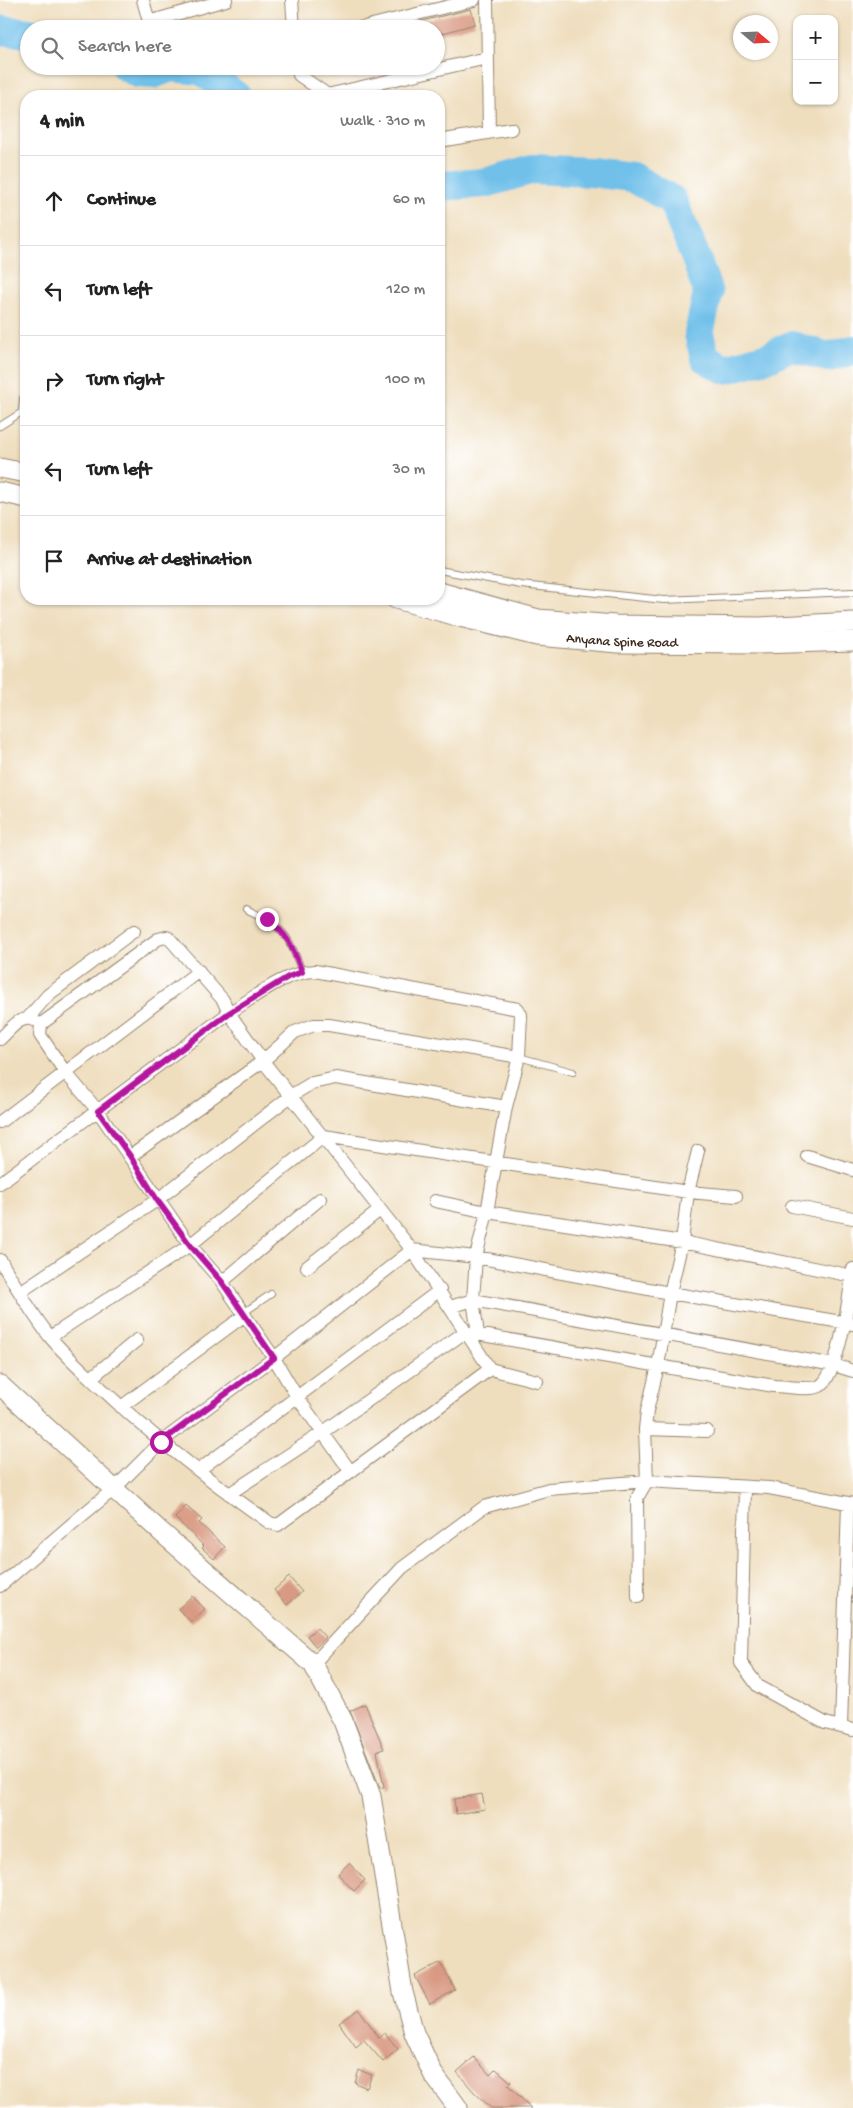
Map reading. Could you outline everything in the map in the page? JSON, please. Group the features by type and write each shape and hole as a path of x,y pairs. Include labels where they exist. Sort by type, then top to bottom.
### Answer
{"main road":[{"path":"0,468 20,473"},
{"path":"0,492 20,497"},
{"name":"Anyana Spine Road","path":"445,594 538,619 615,625 759,627 853,622"},
{"name":"Anyana Spine Road","path":"417,605 537,636 609,642 759,644 853,641"},
{"path":"0,1385 114,1489 312,1664 344,1721 371,1796 403,1992 414,2033 432,2074 458,2108"}],"street":[{"path":"143,0 148,20"},
{"path":"164,20 226,0"},
{"path":"292,0 293,20"},
{"path":"393,20 474,0"},
{"path":"486,0 489,132"},
{"path":"445,68 487,58"},
{"path":"299,75 320,90"},
{"path":"353,90 416,75"},
{"path":"445,139 511,129"},
{"path":"28,1018 48,995 134,931"},
{"path":"351,1472 297,1397 274,1358 222,1282 190,1245 157,1200 130,1156 98,1111 65,1072 40,1035 41,1024 158,939 169,938 224,1000 229,1013 263,1061 412,1250 450,1307 471,1333 490,1368 538,1382"},
{"path":"0,1122 199,971"},
{"path":"0,1183 229,1013 288,977 302,972 315,972 512,1007 518,1009 520,1015 519,1057 506,1106 487,1212 476,1257 471,1333"},
{"path":"0,1039 22,1018 28,1018 41,1024"},
{"path":"130,1156 263,1061 295,1032 314,1025 328,1025 519,1057"},
{"path":"20,1292 157,1200 292,1096 312,1083 336,1078 506,1106"},
{"path":"50,1337 190,1245 324,1136 688,1192 736,1196"},
{"path":"638,1597 637,1498 647,1481 645,1429 670,1293 682,1242 688,1192 698,1151"},
{"path":"807,1156 853,1170"},
{"path":"222,1282 320,1199"},
{"path":"229,1494 471,1333 774,1386 818,1387 824,1382 834,1365 848,1323 853,1273 682,1242 487,1212 435,1201"},
{"path":"792,1206 853,1218"},
{"path":"307,1267 380,1210"},
{"path":"0,1586 114,1489 161,1442 274,1358 412,1250 476,1257 670,1293 848,1323"},
{"path":"0,1260 50,1337 91,1378 161,1442 229,1494 270,1523 278,1525 490,1368"},
{"path":"199,1470 440,1290"},
{"path":"450,1307 473,1300 834,1365 853,1371"},
{"path":"121,1406 244,1314"},
{"path":"91,1378 137,1340"},
{"path":"645,1429 708,1431"},
{"path":"312,1664 402,1568 484,1506 549,1489 647,1481 769,1488 851,1504 847,1729 825,1724 758,1686 741,1663 744,1487"}],"lane":[{"path":"0,426 20,414"},
{"path":"445,571 521,585 664,600 853,592"},
{"path":"246,909 267,919 282,930 292,945 302,972"},
{"path":"519,1057 574,1072"},
{"path":"244,1314 271,1294"}],"building":[{"path":"471,9 475,24 445,32 445,20 426,20"},
{"path":"186,1506 202,1520 199,1523 225,1547 214,1559 202,1548 204,1546 175,1518"},
{"path":"289,1577 302,1592 287,1605 274,1590"},
{"path":"192,1596 205,1609 191,1622 178,1609"},
{"path":"317,1628 326,1638 316,1647 307,1636"},
{"path":"365,1704 384,1749 377,1751 384,1787 380,1788 350,1711"},
{"path":"482,1794 485,1809 456,1814 454,1799"},
{"path":"349,1863 365,1880 354,1891 338,1874"},
{"path":"441,1962 455,1990 430,2004 415,1976"},
{"path":"359,2009 379,2038 385,2033 398,2049 383,2062 364,2040 356,2047 339,2023"},
{"path":"474,2057 490,2075 496,2069 511,2082 508,2085 531,2108 491,2108 457,2072"},
{"path":"359,2070 372,2075 367,2088 355,2083"}],"waterway":[{"path":"0,30 20,32"},
{"path":"208,75 228,90"},
{"path":"445,186 485,183 533,169 590,172 632,177 672,200 696,258 708,293 699,334 705,358 725,369 769,357 791,346 828,357 853,350"}],"route":[{"path":"161,1442 274,1358 222,1282 190,1245 157,1200 130,1156 98,1111 229,1013 288,977 302,972 292,945 282,930 267,919"}]}
